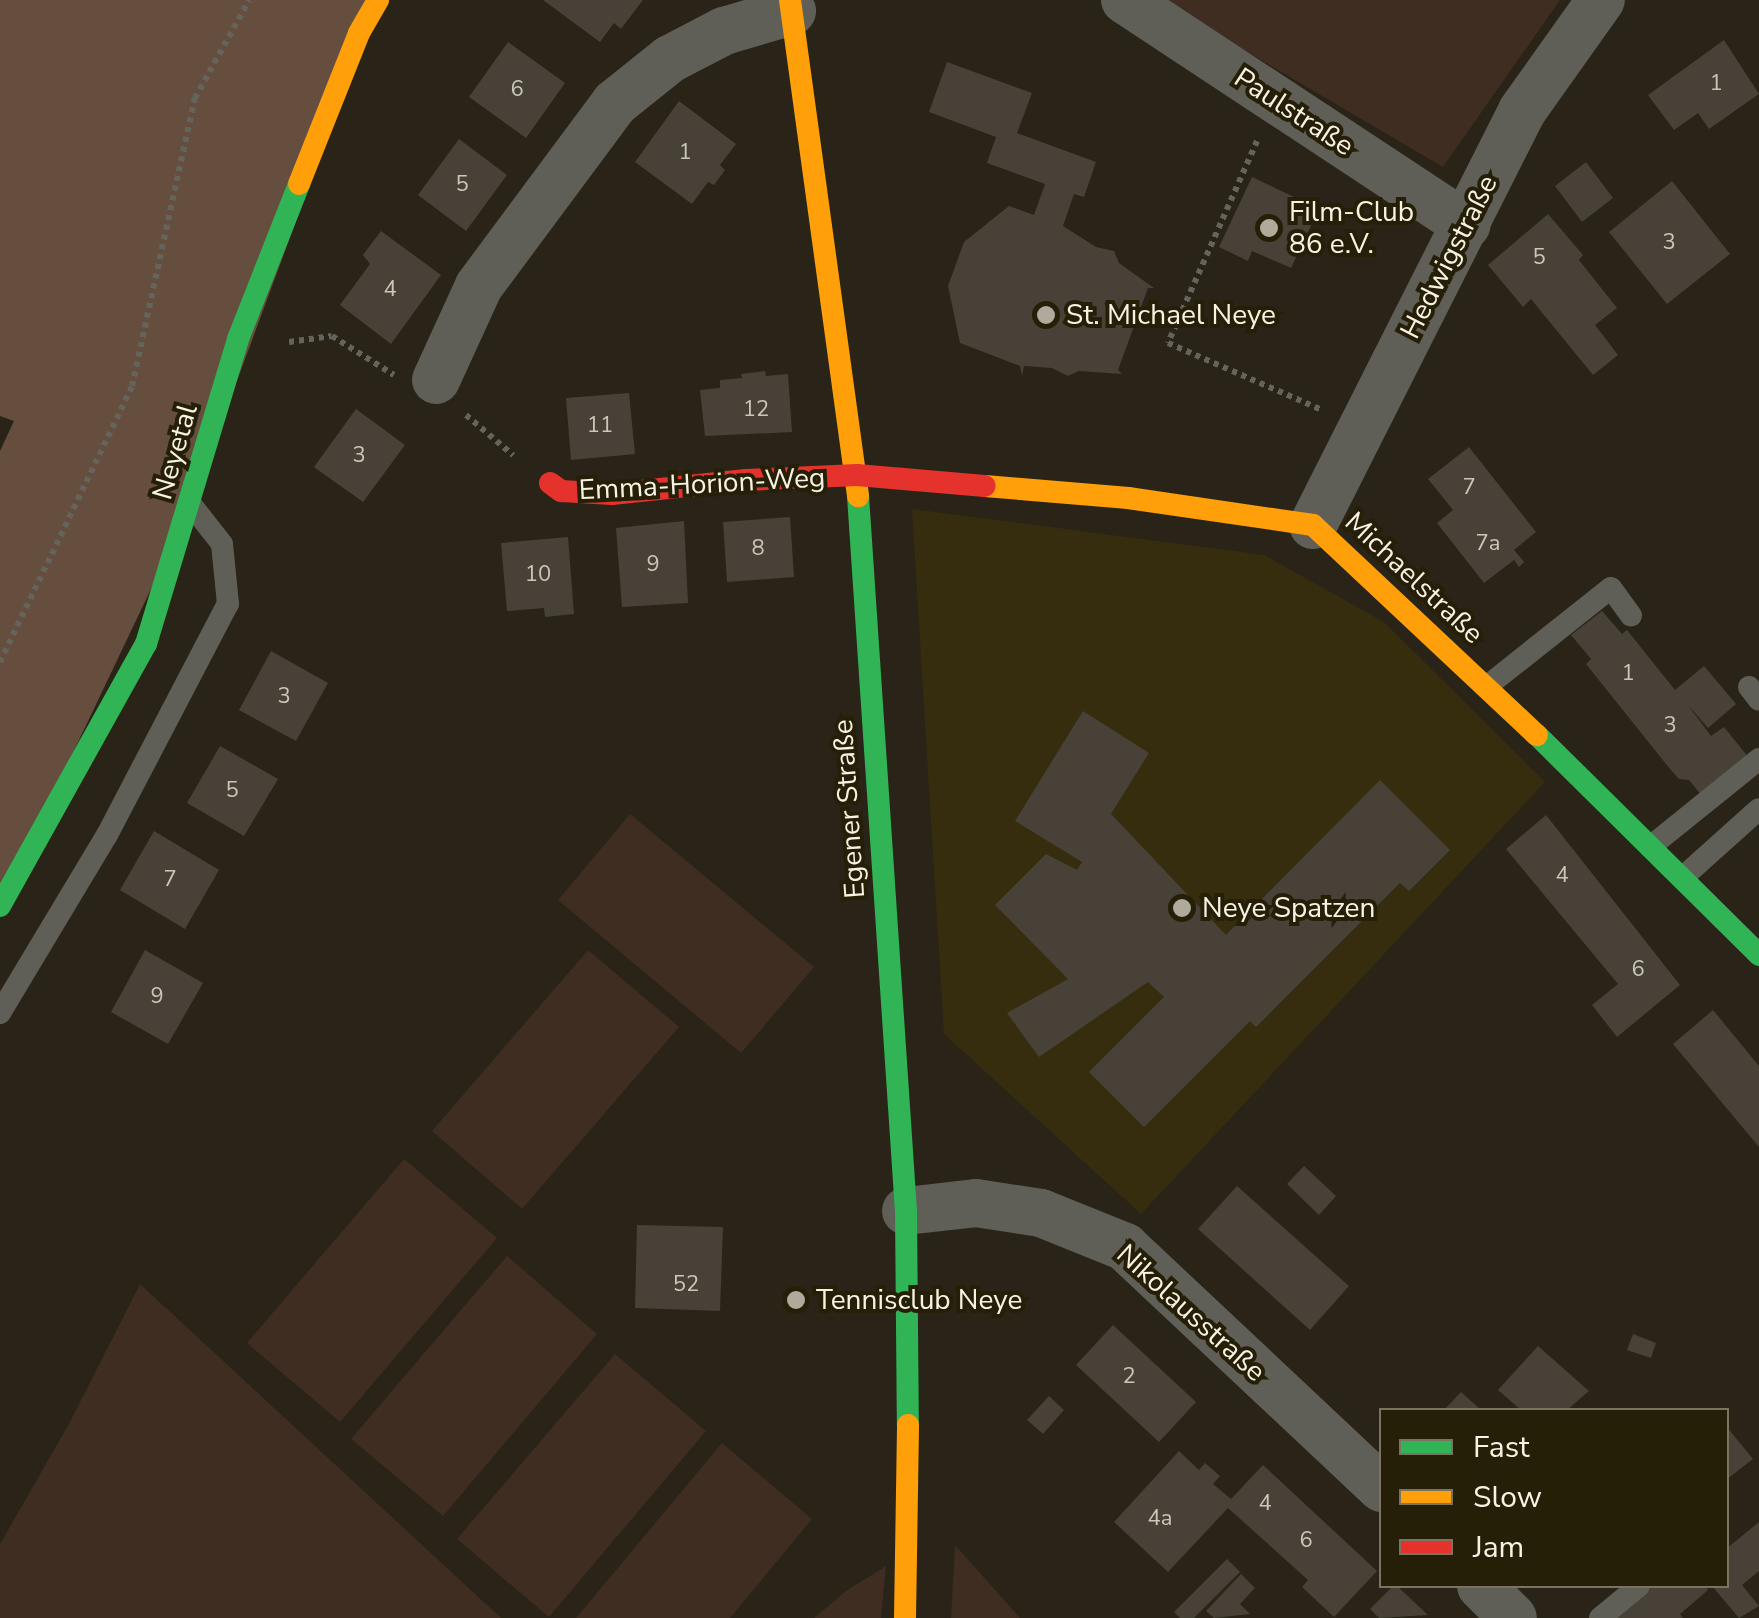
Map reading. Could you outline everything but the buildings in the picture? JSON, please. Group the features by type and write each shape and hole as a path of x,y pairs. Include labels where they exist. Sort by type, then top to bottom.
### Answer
{"street":[{"name":"Neyetal","path":"0,906 146,644 238,339 358,34 378,0"},
{"name":"Paulstraße","path":"1125,0 1466,224"},
{"name":"Hedwigstraße","path":"1313,525 1522,111 1601,0"},
{"path":"436,380 480,286 615,102 670,59 724,30 791,6"},
{"name":"Egener Straße","path":"791,6 857,475 906,1211 909,1365 905,1618"},
{"name":"Emma-Horion-Weg","path":"550,483 561,491 612,494 746,480 857,475"},
{"name":"Michaelstraße","path":"857,475 1128,498 1313,525 1486,687 1759,955"},
{"name":"Nikolausstraße","path":"906,1211 976,1203 1041,1212 1125,1247 1379,1485"},
{"path":"1483,1588 1513,1618"}],"lane":[{"path":"0,1013 107,835 228,604 222,544 191,505"},
{"path":"1486,687 1611,588 1632,616"},
{"path":"1650,847 1759,759"},
{"path":"1682,878 1759,809"},
{"path":"1600,1618 1636,1588"}],"path":[{"path":"0,662 132,386 195,98 249,0"},
{"path":"1276,100 1168,344 1362,428"},
{"path":"283,343 332,336 388,374"}],"shaded area":[{"path":"0,0 378,0 191,505 0,906 0,451 14,421 0,416"},
{"path":"1159,0 1560,0 1443,167"},
{"name":"Neye Spatzen","path":"912,509 1264,555 1384,622 1545,782 1141,1214 944,1034"},
{"path":"630,814 814,967 741,1053 558,900"},
{"path":"588,950 679,1027 522,1209 432,1131"},
{"path":"404,1159 497,1238 340,1422 247,1343"},
{"path":"507,1256 597,1334 443,1516 351,1439"},
{"path":"140,1284 501,1618 0,1618 0,1544 70,1422"},
{"path":"615,1354 706,1431 549,1617 457,1539"},
{"path":"722,1443 812,1519 730,1618 576,1618"},
{"path":"955,1545 1020,1618 951,1618"},
{"path":"886,1566 881,1618 814,1618 846,1591"}],"traffic: fast":[{"path":"0,906 146,644 238,339 299,184"},
{"path":"858,496 906,1211 908,1425"},
{"path":"1537,735 1759,955"}],"traffic: slow":[{"path":"299,184 359,33 378,0"},
{"path":"790,0 858,496"},
{"path":"985,486 1128,498 1313,525 1537,735"},
{"path":"905,1618 908,1425"}],"traffic: jam":[{"path":"550,483 561,491 612,494 746,480 857,475 985,486"}],"place":[{"name":"Film-Club 86 e.V.","path":"1269,228"},
{"name":"St. Michael Neye","path":"1046,315"},
{"name":"Neye Spatzen","path":"1182,908"},
{"name":"Tennisclub Neye","path":"796,1300"}]}
